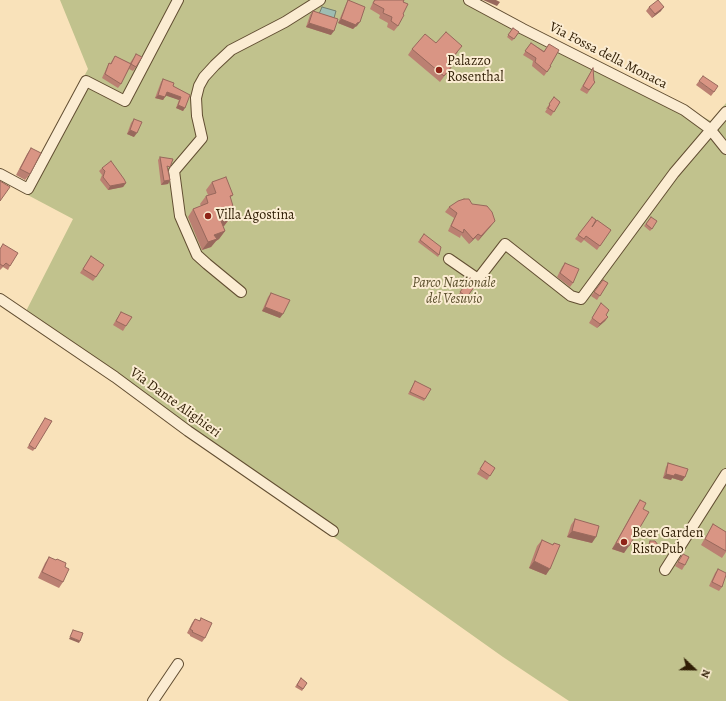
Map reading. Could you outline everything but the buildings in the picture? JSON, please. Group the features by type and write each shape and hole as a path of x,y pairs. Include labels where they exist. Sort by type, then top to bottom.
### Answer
{"street":[{"path":"0,174 28,189 86,81 125,101 178,0"},
{"path":"241,292 197,255 180,216 174,171 202,138 197,116 196,98 199,86 204,77 232,50 285,22 320,0"},
{"name":"Via Fossa della Monaca","path":"469,0 523,29 684,110 710,129 726,149"},
{"path":"449,259 478,279 505,244 571,296 581,299 674,173 726,112"},
{"name":"Via Dante Alighieri","path":"0,299 115,377 188,431 333,532"},
{"path":"665,570 726,474"},
{"path":"153,701 178,664"}],"green space":[{"name":"Parco Nazionale del Vesuvio","path":"60,0 476,0 711,121 726,103 726,701 569,701 503,657 134,395 22,319 73,219 22,192 88,69"}],"water":[{"path":"322,7 336,11 334,18 319,14"}],"place":[{"name":"Palazzo Rosenthal","path":"439,70"},
{"name":"Villa Agostina","path":"208,216"},
{"name":"Beer Garden RistoPub","path":"624,542"}]}
